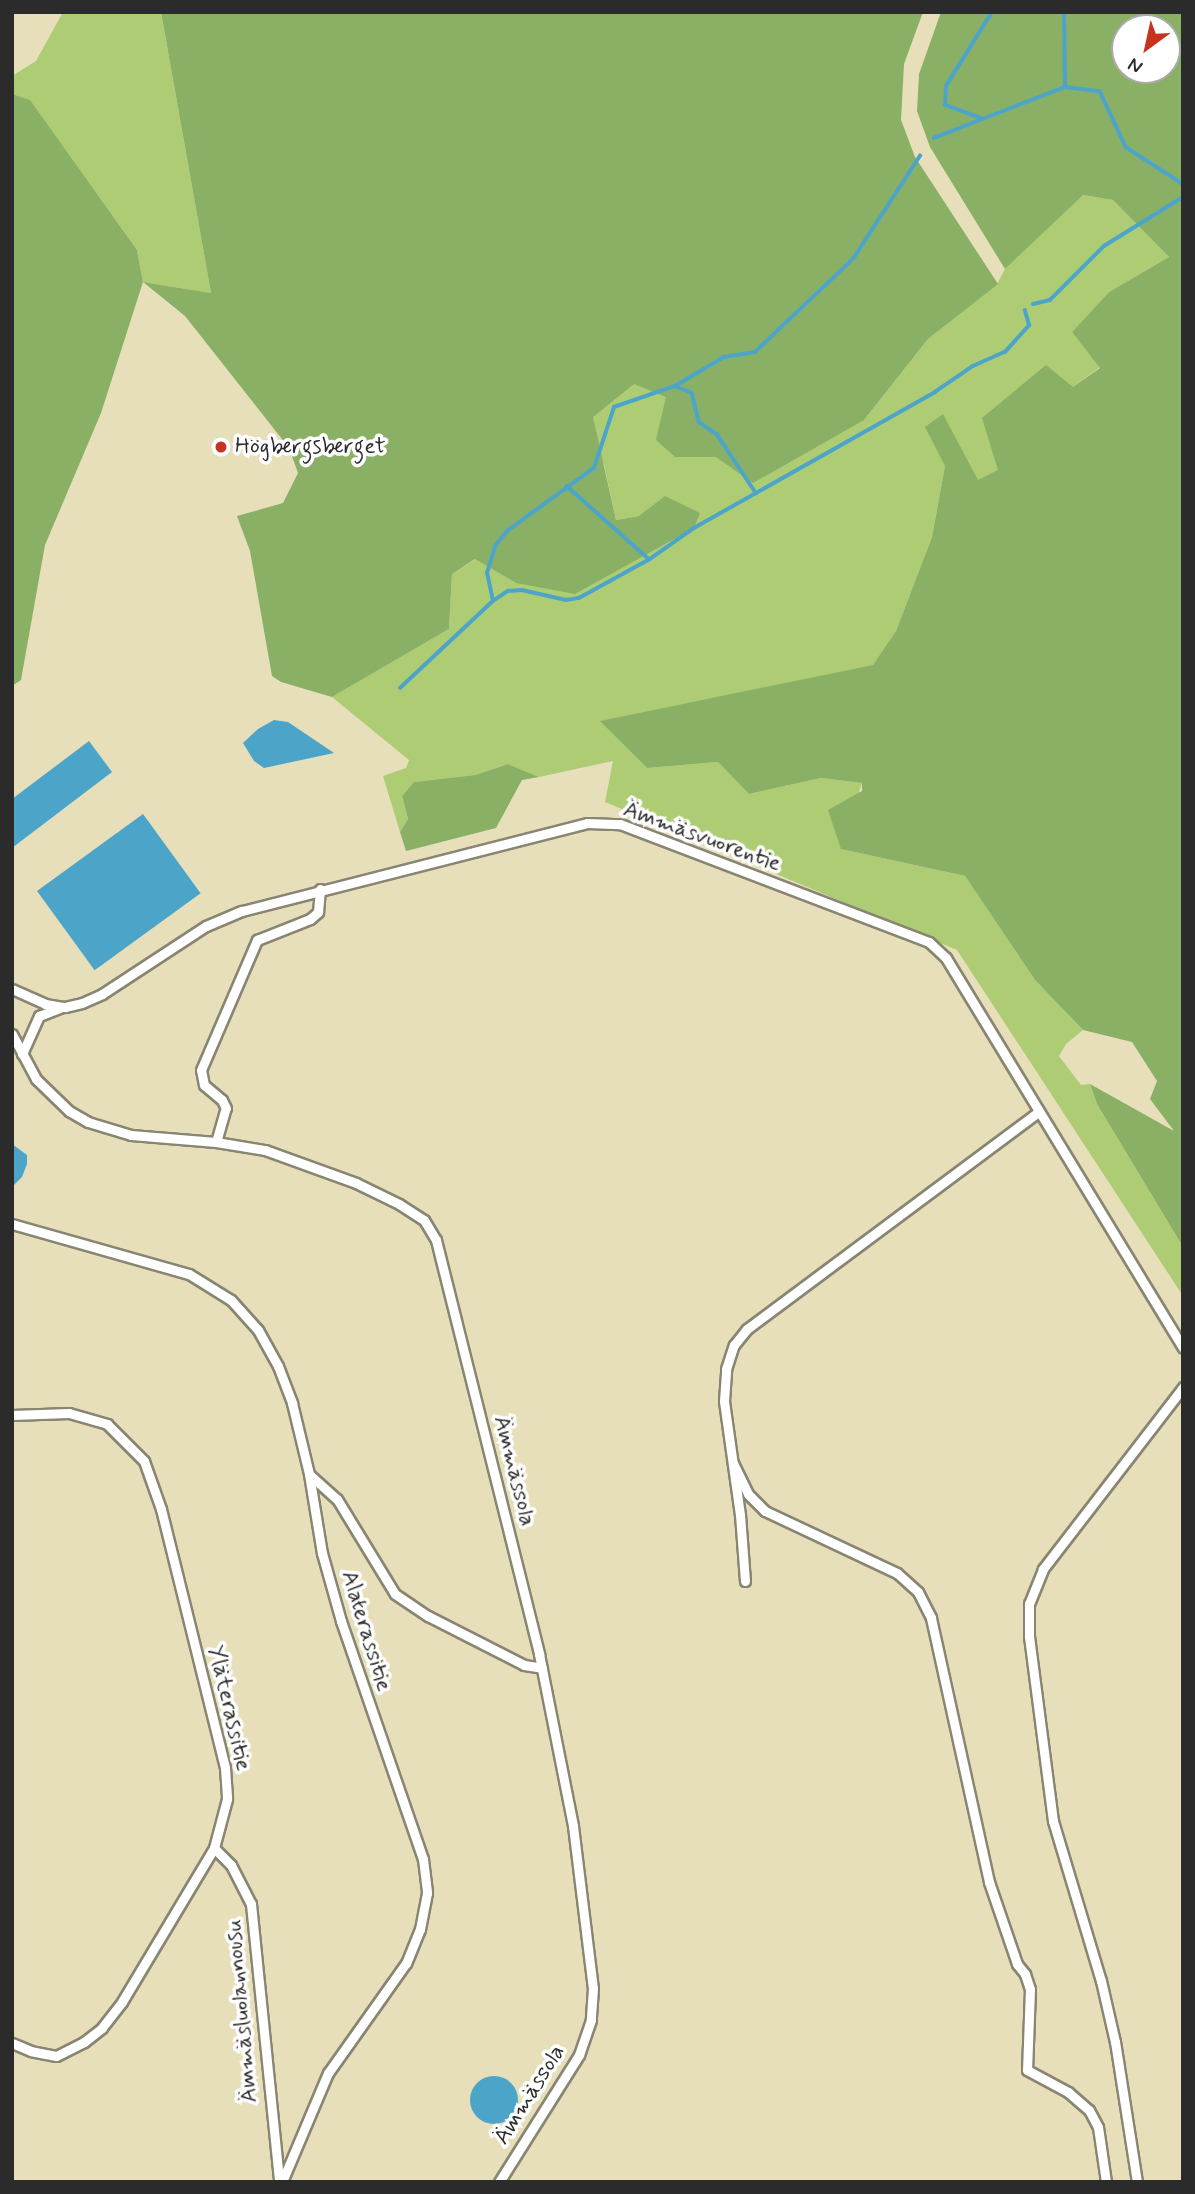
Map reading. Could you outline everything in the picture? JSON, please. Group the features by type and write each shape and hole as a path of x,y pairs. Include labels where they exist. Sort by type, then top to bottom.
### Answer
{"street":[{"name":"Ämmäsvuorentie","path":"22,1054 39,1016 102,994 206,926 242,911 587,823 621,824 929,942 946,958 1183,1348"},
{"path":"216,1142 226,1108 222,1100 204,1085 201,1070 257,940 310,919 318,912 320,889"},
{"path":"12,989 46,1004 65,1007"},
{"name":"Ämmässola","path":"12,1034 36,1079 53,1098 88,1122 131,1135 216,1142 265,1150 356,1183 424,1220 436,1240 542,1668 573,1826 593,1988 591,2020 579,2055 499,2182"},
{"path":"745,1581 733,1463 723,1401 726,1369 734,1345 747,1329 1039,1111"},
{"name":"Alaterassitie","path":"12,1224 189,1274 231,1300 258,1330 278,1366 292,1403 309,1474 323,1553 341,1621 423,1858 427,1892 421,1929 406,1963 328,2073 280,2182"},
{"path":"1137,2182 1115,2042 1101,1980 1053,1821 1029,1636 1029,1605 1043,1569 1183,1387"},
{"name":"Yläterassitie","path":"12,1415 69,1413 107,1424 144,1461 161,1509 225,1768 227,1799 214,1848 122,2002 102,2028 84,2042 56,2056 31,2051 12,2043"},
{"path":"733,1463 748,1494 765,1511 910,1581 931,1618 989,1882 1017,1964 1025,1974 1030,1989 1027,2070 1068,2092 1089,2110 1098,2127 1106,2182"},
{"path":"309,1474 337,1499 396,1594 428,1616 524,1665 542,1668"},
{"name":"Ämmäsluolannousu","path":"214,1848 231,1865 251,1904 280,2182"}],"green space":[{"path":"63,12 161,12 211,293 143,282 137,250 30,101 12,94 12,76 36,61"},
{"path":"161,12 923,12 904,64 901,120 915,157 998,284 928,339 864,420 753,483 716,457 675,457 656,440 666,397 634,384 593,417 616,520 639,516 665,496 700,513 694,528 575,594 516,583 475,559 452,574 449,629 332,697 281,682 272,676 250,551 237,516 283,503 298,473 289,448 185,316 143,282 211,293"},
{"path":"941,12 1183,12 1183,1247 1097,1104 1090,1084 1174,1131 1150,1099 1157,1081 1132,1042 1083,1030 1035,980 965,876 841,849 828,810 862,791 862,783 821,778 749,794 718,762 647,768 600,721 873,665 896,631 932,537 945,466 925,427 943,414 978,480 998,470 982,418 1046,365 1073,387 1100,368 1072,332 1109,292 1169,257 1113,200 1083,195 1005,269 930,147 917,111 919,74"},
{"path":"12,94 30,100 137,250 143,282 101,413 45,545 21,680 12,686"},
{"path":"1082,195 1113,200 1169,257 1109,292 1072,332 1100,367 1073,387 999,470 978,481 945,466 932,537 896,631 873,666 601,721 647,768 718,762 749,794 821,778 862,783 841,849 965,876 1035,980 1083,1030 1066,1044 1059,1056 1081,1085 1090,1084 1097,1104 1183,1247 1183,1296 957,950 605,802 613,761 539,777 508,764 475,775 414,782 402,796 408,819 400,832 383,776 406,768 409,760 332,697 449,629 452,574 476,559 516,583 639,516 616,520 604,464 485,540 674,291 864,420 928,339 997,284 1005,269"},
{"path":"508,764 539,777 522,780 496,828 406,851 400,832 408,819 402,796 414,782 475,775"}],"water":[{"path":"274,720 288,722 334,753 264,768 254,761 243,743 258,729"},
{"path":"89,741 112,772 12,848 12,799"},
{"path":"143,814 201,893 95,970 37,891"},
{"path":"12,1144 27,1155 27,1164 22,1177 12,1187"},
{"path":"494,2076 503,2077 511,2083 517,2091 517,2109 511,2117 503,2123 494,2124 485,2123 477,2117 471,2109 470,2100 471,2091 477,2083 485,2077"}],"waterway":[{"path":"980,118 945,105 946,86 992,12"},
{"path":"934,138 1065,87 1064,12"},
{"path":"1065,87 1100,91 1126,147 1183,184"},
{"path":"493,601 487,573 495,546 507,531 594,468 614,407 675,386 724,357 755,352 853,259 920,156"},
{"path":"1033,304 1050,300 1104,246 1183,197"},
{"path":"400,688 493,601 508,591 522,590 566,600 579,598 650,559 694,528 935,392 973,366 1005,352 1029,325 1025,311"},
{"path":"675,386 692,393 699,422 717,434 756,493"},
{"path":"567,486 649,559"}],"place":[{"name":"Högbergsberget","path":"221,447"}]}
